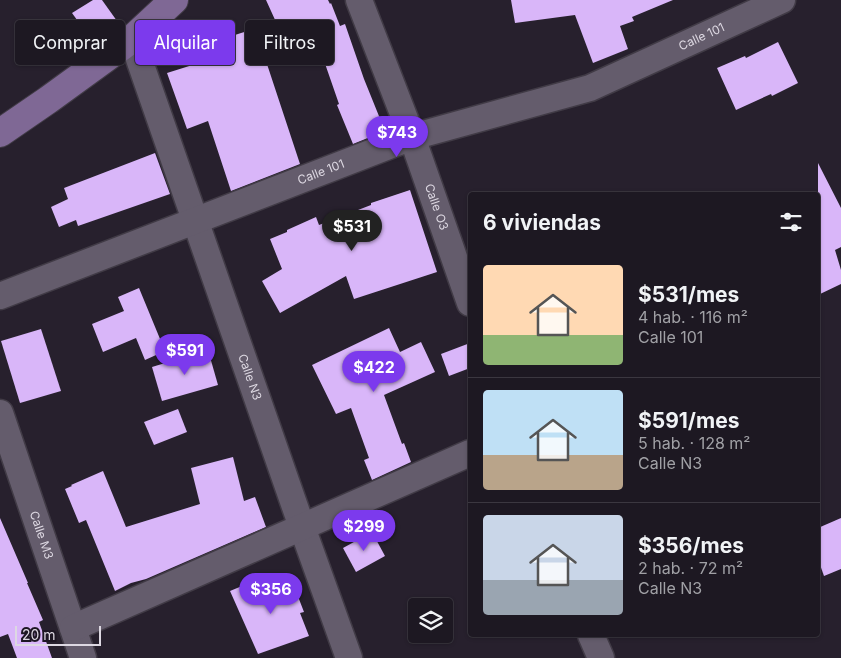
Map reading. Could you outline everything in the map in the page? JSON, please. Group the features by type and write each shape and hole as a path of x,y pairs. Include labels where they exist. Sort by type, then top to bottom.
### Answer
{"main road":[{"path":"0,133 132,39 174,0"}],"street":[{"name":"Calle O3","path":"359,0 412,138 468,297"},
{"name":"Calle 101","path":"0,296 412,138 590,88 782,0"},
{"name":"Calle N3","path":"132,39 302,527 350,658"},
{"name":"Calle M3","path":"0,413 83,658"},
{"path":"73,628 468,454"},
{"path":"592,637 601,658"}],"building":[{"path":"93,0 102,0 116,20 77,20 72,13"},
{"path":"266,0 328,0 331,3 340,26 345,24 385,131 353,144 337,105 339,104 325,65 334,65 334,20 275,20"},
{"path":"511,0 673,0 632,17 634,21 620,26 628,49 593,63 575,15 515,23"},
{"path":"245,32 245,65 267,65 300,164 231,191 208,121 187,129 167,73 192,65 235,65 235,35"},
{"path":"778,42 798,83 772,96 771,94 736,110 717,68 745,56 746,58"},
{"path":"155,153 170,194 78,226 76,220 59,227 51,207 68,199 64,188"},
{"path":"818,163 841,208 841,247 835,250 841,270 841,284 820,294 820,192 818,192"},
{"path":"410,190 437,272 354,299 346,276 280,313 262,281 282,269 270,239 316,217 319,225 371,205 371,203"},
{"path":"139,288 165,351 145,360 136,338 103,352 92,324 124,311 118,297"},
{"path":"389,328 400,352 421,342 435,372 384,395 402,444 404,443 411,462 372,480 364,460 369,458 351,408 336,414 312,365"},
{"path":"41,329 61,391 20,403 1,341"},
{"path":"468,344 468,369 449,376 441,354"},
{"path":"208,350 218,385 162,401 152,367"},
{"path":"178,409 187,432 154,445 144,422"},
{"path":"233,457 244,501 255,497 266,527 115,591 86,520 79,523 65,489 103,471 126,527 200,504 191,468"},
{"path":"0,518 43,620 39,622 52,658 17,658 8,634 0,637"},
{"path":"841,518 841,569 824,576 820,565 820,527"},
{"path":"372,532 385,556 356,572 343,548"},
{"path":"254,581 259,594 292,581 304,612 300,613 309,636 258,654 230,591"}]}
